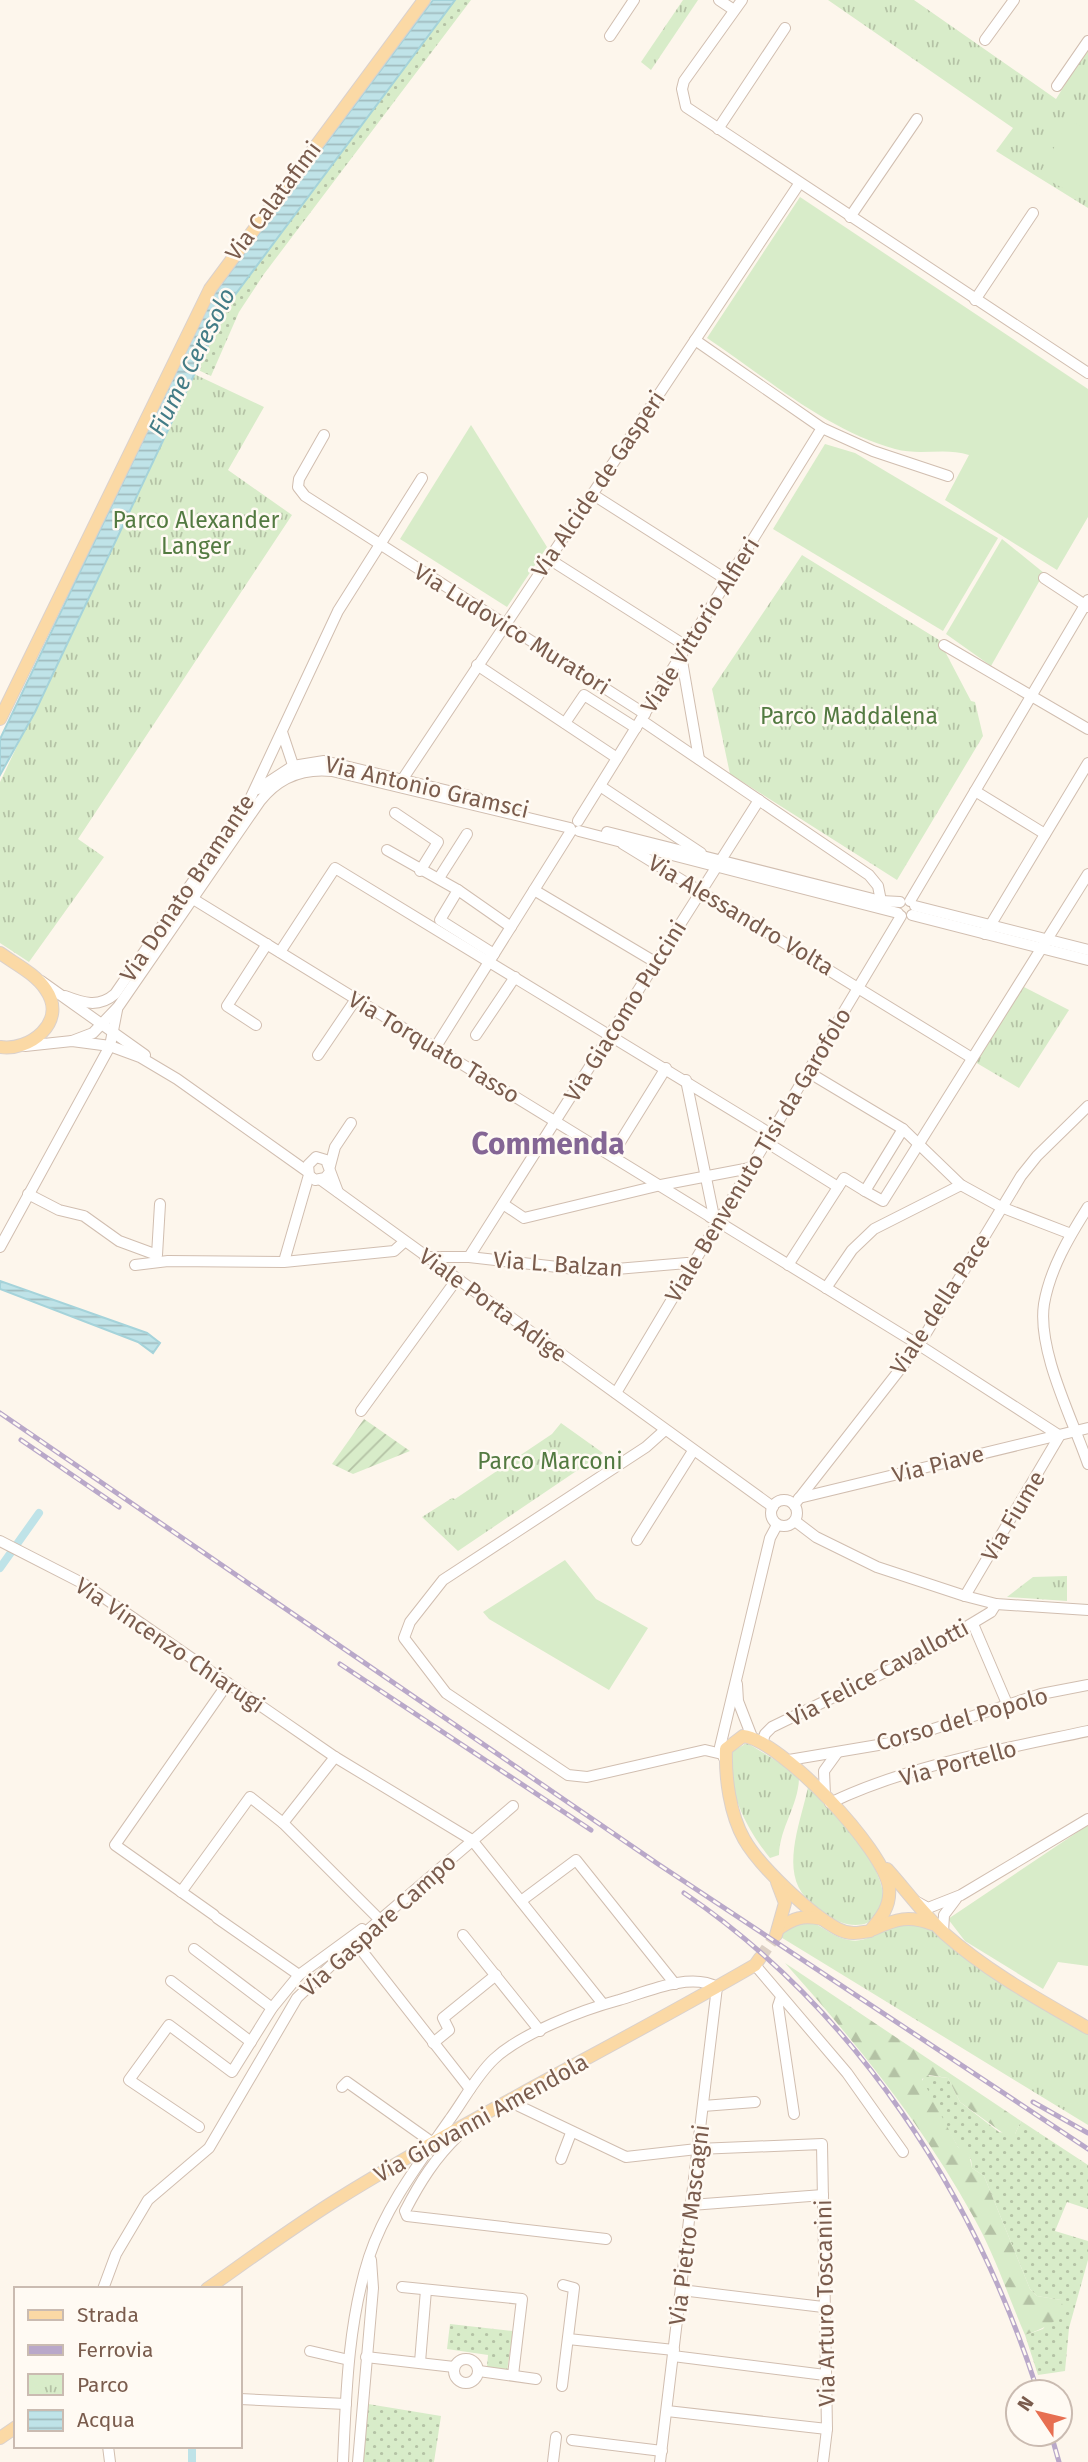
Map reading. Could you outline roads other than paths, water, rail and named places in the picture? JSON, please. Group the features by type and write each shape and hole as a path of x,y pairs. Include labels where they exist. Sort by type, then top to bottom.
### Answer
{"main road":[{"name":"Via Calatafimi","path":"1,715 210,289 424,0"},
{"name":"Viale Porta Adige","path":"0,953 35,978 47,991 51,1010 44,1030 25,1046 0,1047"},
{"path":"940,1929 916,1917 902,1918 870,1931 852,1933 839,1930 775,1878 745,1840 737,1824 727,1784 724,1757 730,1744 743,1736 757,1740 789,1760 828,1799 940,1929 1001,1978 1088,2028"},
{"path":"870,1931 888,1905 890,1891 888,1878 875,1856"},
{"path":"775,1878 785,1903 777,1932 793,1919 806,1915 825,1920"},
{"name":"Via Giovanni Amendola","path":"210,2287 312,2215 433,2143 717,1987 757,1962"}],"street":[{"path":"610,36 634,0"},
{"path":"719,0 734,10"},
{"path":"741,0 682,89 686,107 1088,373"},
{"path":"985,40 1014,0"},
{"path":"718,129 785,28"},
{"path":"1057,86 1088,41"},
{"path":"850,217 917,119"},
{"name":"Via Alcide de Gasperi","path":"400,782 799,184"},
{"path":"975,300 1034,213"},
{"path":"695,340 822,428 873,451 948,477"},
{"name":"Viale Vittorio Alfieri","path":"435,1048 822,428"},
{"name":"Via Ludovico Muratori","path":"324,435 299,479 298,487 305,496 505,625 640,721"},
{"name":"Via Donato Bramante","path":"65,996 93,1004 105,1001 115,994 255,800 282,732 338,611 422,478"},
{"path":"592,494 727,580"},
{"path":"549,559 684,651 699,759"},
{"path":"1044,578 1087,604"},
{"name":"Viale Benvenuto Tisi da Garofolo","path":"616,1393 691,1266 714,1220 751,1168 1087,604"},
{"path":"944,645 1088,729"},
{"path":"477,665 617,758"},
{"path":"565,723 584,695 640,721 869,875 878,886 881,901"},
{"path":"282,732 294,770"},
{"name":"Via Antonio Gramsci","path":"255,800 271,777 331,762 714,862 987,929 1044,944 1088,960"},
{"path":"987,929 1088,763"},
{"path":"600,786 714,862"},
{"path":"975,791 1045,834"},
{"name":"Via Giacomo Puccini","path":"469,1257 700,891 714,862 759,800"},
{"path":"395,813 438,842 420,871"},
{"name":"Via Antonio Gramsci","path":"575,826 623,844 714,862 906,909"},
{"path":"439,878 467,834"},
{"name":"Via Alessandro Volta","path":"623,844 972,1058"},
{"path":"387,850 420,871 429,872 439,878 511,927"},
{"path":"280,952 335,868 492,958"},
{"path":"788,1265 844,1178 883,1201 1088,874"},
{"path":"458,890 440,920 515,977 687,1080 838,1187"},
{"path":"534,890 655,962"},
{"name":"Via Donato Bramante","path":"72,1041 89,1036 118,1007 188,896"},
{"name":"Via Torquato Tasso","path":"188,896 919,1345 1058,1435"},
{"path":"256,1025 227,1006 267,944"},
{"name":"Via Antonio Gramsci","path":"1044,944 1088,950"},
{"path":"476,1034 515,977"},
{"name":"Viale Porta Adige","path":"35,978 103,1023 167,1072 772,1507"},
{"path":"318,1055 356,999"},
{"path":"0,1247 98,1063 110,1046 118,1007"},
{"name":"Viale Porta Adige","path":"25,1046 72,1041 110,1046 167,1072"},
{"path":"90,1044 99,1051 98,1063"},
{"path":"611,1155 666,1068"},
{"path":"808,1072 903,1129 961,1185 1002,1207 1071,1234"},
{"path":"687,1080 708,1176 714,1220"},
{"name":"Viale della Pace","path":"796,1502 919,1345 1002,1207 1037,1156 1088,1106"},
{"path":"314,1177 330,1169 335,1147 351,1124"},
{"path":"865,1191 903,1129"},
{"path":"285,1258 307,1189 314,1177 316,1158 335,1147"},
{"name":"Viale Porta Adige","path":"285,1156 316,1158 330,1169 342,1197"},
{"path":"503,1204 524,1218 660,1185 751,1168"},
{"path":"826,1288 852,1250 874,1229 961,1185"},
{"path":"28,1194 59,1210 91,1220 119,1241 157,1255 160,1204"},
{"path":"1088,1207 1056,1266 1044,1305 1044,1324 1050,1357 1082,1430 1088,1464"},
{"path":"135,1265 168,1261 284,1262 394,1251 404,1242"},
{"name":"Via L. Balzan","path":"425,1256 469,1257 593,1271 687,1263 691,1266"},
{"path":"361,1411 457,1279"},
{"path":"665,1430 646,1447 459,1568 436,1586 410,1622 404,1639 446,1693 564,1772 577,1777 695,1752 724,1757 720,1746 770,1538 777,1525"},
{"name":"Via Piave","path":"796,1502 1082,1430"},
{"name":"Via Fiume","path":"965,1596 1058,1435"},
{"path":"637,1540 694,1451"},
{"path":"783,1500 796,1502 795,1521 788,1526 777,1525 772,1519 772,1507 783,1500"},
{"path":"795,1521 816,1537 877,1567 965,1596 996,1604 1088,1609"},
{"name":"Via Vincenzo Chiarugi","path":"2,1541 84,1584 335,1757 472,1840"},
{"name":"Via Felice Cavallotti","path":"757,1740 772,1727 918,1656 991,1612 996,1604"},
{"path":"973,1624 1008,1706"},
{"path":"737,1677 738,1701 757,1740"},
{"path":"228,1683 115,1845 299,1975"},
{"name":"Corso del Popolo","path":"789,1760 923,1735 1041,1694 1088,1685"},
{"name":"Via Portello","path":"828,1799 973,1756 1088,1731"},
{"path":"828,1799 824,1771 836,1752"},
{"path":"283,1823 335,1757"},
{"path":"181,1892 250,1797 283,1823 380,1920"},
{"name":"Via Gaspare Campo","path":"104,2287 116,2253 148,2200 209,2148 287,2011 308,1985 513,1806"},
{"path":"916,1901 928,1908 961,1895 1088,1819"},
{"path":"472,1840 603,2004"},
{"path":"521,1901 576,1860 675,1984"},
{"path":"940,1929 944,1915 961,1895"},
{"path":"199,2127 129,2080 169,2025 232,2072 272,2008 299,1975 361,1929 368,1930"},
{"path":"463,1935 540,2031"},
{"path":"355,1942 470,2089"},
{"path":"194,1949 272,2008"},
{"path":"757,1962 780,1997 847,2073 903,2152"},
{"path":"433,2043 449,2030 443,2018 496,1975"},
{"path":"171,1981 251,2042"},
{"path":"343,2462 349,2360 369,2258 394,2203 470,2089 495,2059 540,2031 603,2004 675,1984 704,1983 717,1987"},
{"name":"Via Pietro Mascagni","path":"664,2459 673,2353 717,1987"},
{"path":"780,1997 778,2006 794,2114"},
{"path":"342,2087 347,2082 433,2143"},
{"path":"515,2099 519,2106 626,2158 697,2149"},
{"path":"703,2106 755,2102"},
{"path":"459,2129 459,2135 439,2153 425,2175 405,2211 407,2216 606,2239"},
{"path":"561,2159 571,2133"},
{"name":"Via Arturo Toscanini","path":"697,2149 822,2144 827,2429 823,2462"},
{"path":"691,2205 823,2195"},
{"path":"358,2462 373,2288 373,2267 369,2258"},
{"path":"562,2285 574,2288 562,2386"},
{"path":"402,2287 522,2300 513,2375"},
{"path":"420,2362 426,2290"},
{"path":"681,2290 823,2306"},
{"path":"568,2339 825,2375"},
{"path":"310,2351 349,2360"},
{"path":"366,2357 454,2367"},
{"path":"470,2358 479,2371 473,2381 465,2383 455,2376 454,2367 458,2361 470,2358"},
{"path":"479,2371 536,2379"},
{"path":"242,2399 346,2404"},
{"path":"667,2411 827,2429"},
{"path":"553,2462 556,2437"},
{"path":"572,2440 664,2459"}],"water":[{"name":"Fiume Ceresolo","path":"433,0 455,0 226,307 35,712 0,775 0,739 211,298"},
{"path":"0,1281 147,1333 160,1343 153,1353 138,1342 0,1289"}],"waterway":[{"path":"0,1568 39,1513"},
{"path":"192,2448 192,2462"}],"tunnel":[{"path":"760,1958 776,1935"}],"railway":[{"path":"0,1413 658,1864 1088,2149"},
{"path":"21,1440 119,1507"},
{"path":"340,1664 591,1830"},
{"path":"684,1893 746,1940 803,1993 855,2050 902,2113 944,2178 980,2247 1012,2319 1033,2378"},
{"path":"1033,2102 1088,2133"},
{"path":"1055,2448 1059,2462"}],"district":[{"name":"Commenda","path":"548,1144"}],"park label":[{"name":"Parco Alexander Langer","path":"196,533"},
{"name":"Parco Maddalena","path":"849,716"},
{"name":"Parco Marconi","path":"550,1461"}]}
